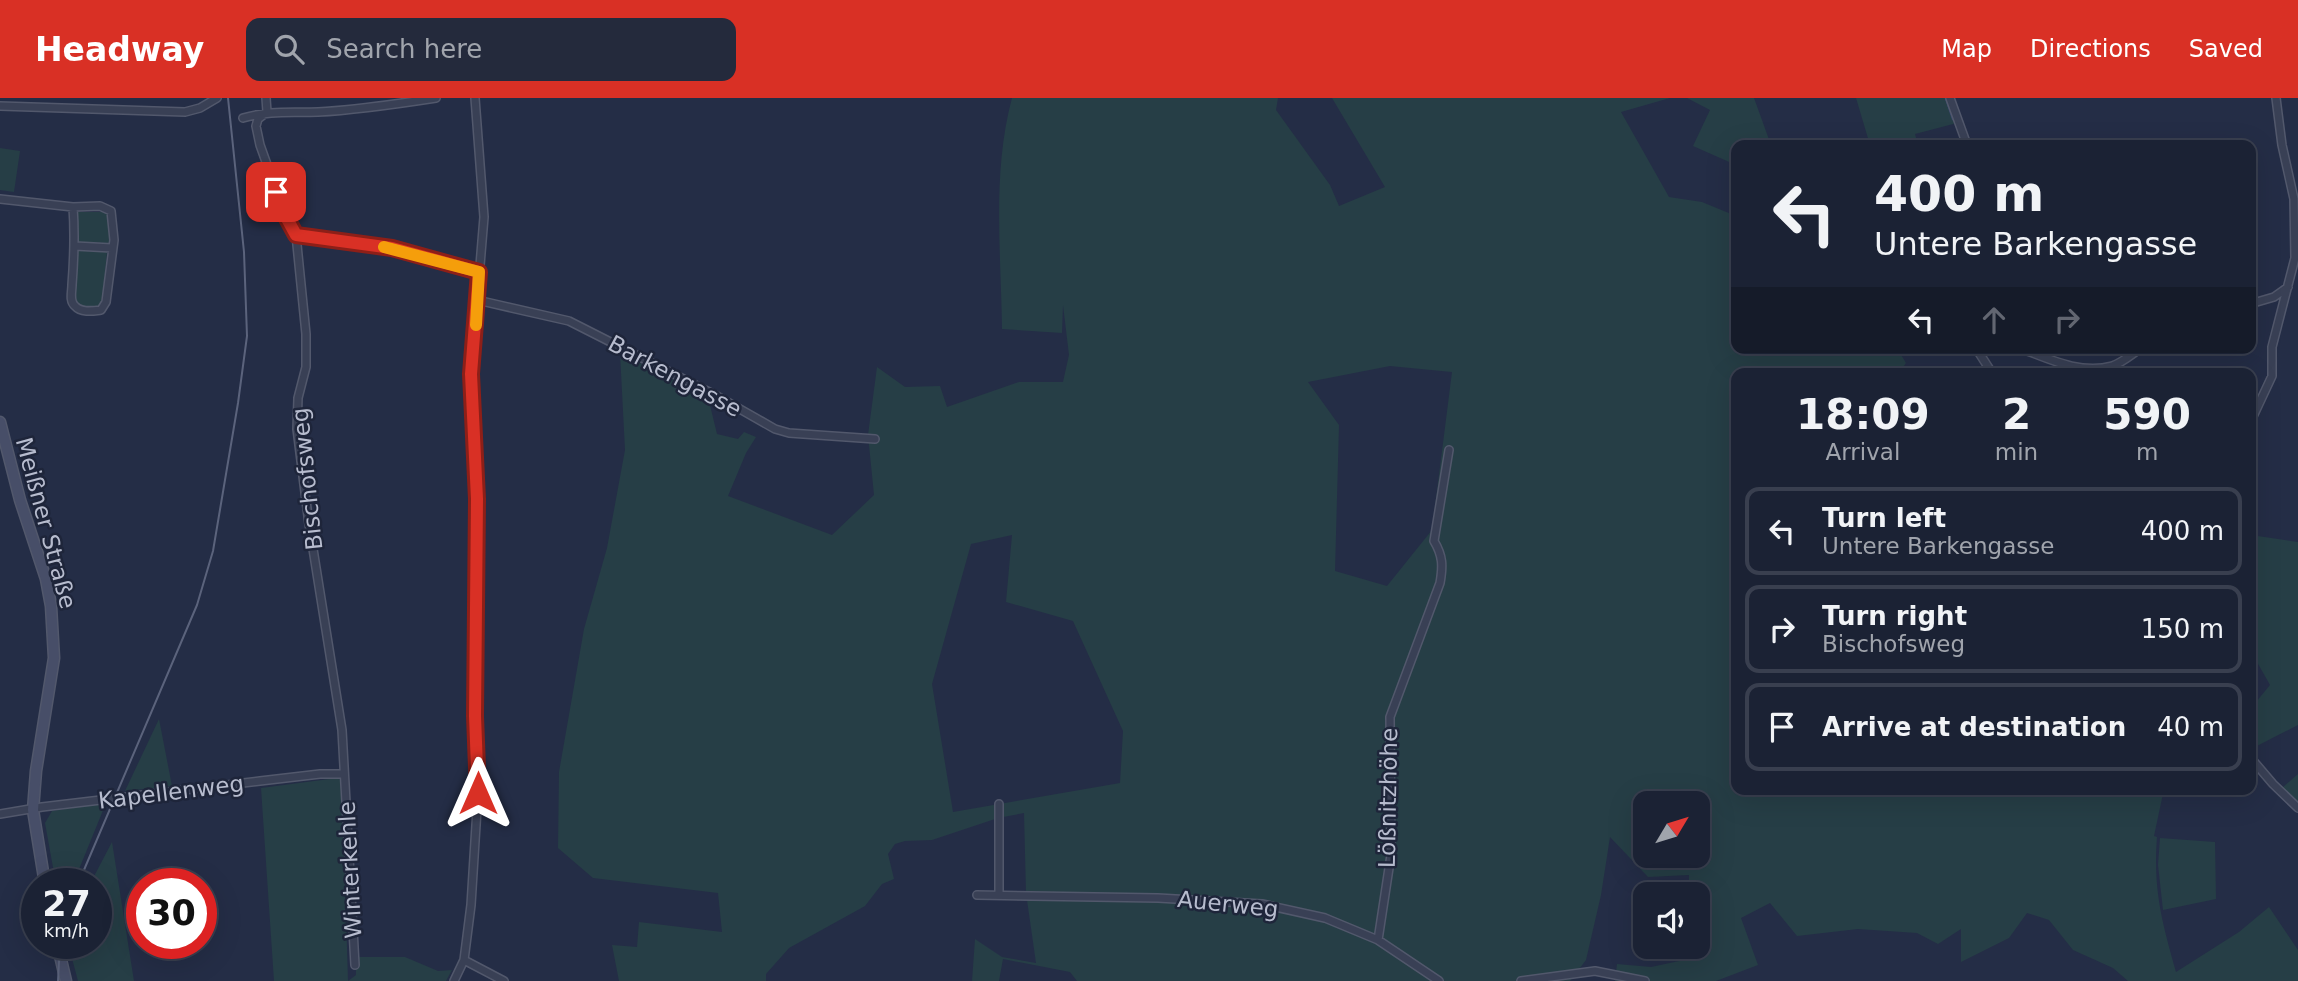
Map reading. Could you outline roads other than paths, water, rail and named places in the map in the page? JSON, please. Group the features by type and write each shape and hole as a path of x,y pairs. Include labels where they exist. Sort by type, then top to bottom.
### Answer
{"main road":[{"name":"Meißner Straße","path":"0,422 20,500 46,579 53,632 51,677 36,771 33,810 42,868"},
{"path":"61,959 66,981"}],"street":[{"path":"0,106 185,112 200,108 217,98"},
{"name":"Bischofsweg","path":"266,98 267,112 258,120 256,126 260,145 285,215 296,235 306,334 306,367 298,398 297,429 309,524 338,700 343,774"},
{"path":"243,118 267,112 329,111 436,98"},
{"path":"454,981 464,960 476,848 478,793 475,716 477,499 471,374 484,217 475,98"},
{"path":"1951,98 1965,140"},
{"path":"2256,410 2272,376 2272,347 2295,258 2295,208 2276,98"},
{"path":"0,198 73,208 100,206 111,211 114,240 105,306 102,310 92,312 76,308 71,299 75,246 73,208"},
{"path":"296,235 392,248 479,272"},
{"path":"75,246 112,248"},
{"path":"2256,302 2274,297 2289,287"},
{"name":"Barkengasse","path":"477,300 569,321 717,396 775,429 789,433 875,439"},
{"path":"2036,354 2080,368"},
{"path":"2102,368 2115,366 2132,354"},
{"name":"Lößnitzhöhe","path":"1378,940 1391,855 1390,717 1440,583 1443,564 1434,541 1449,450"},
{"path":"2256,764 2298,808"},
{"name":"Kapellenweg","path":"0,814 320,774 343,774"},
{"name":"Winterkehle","path":"343,774 355,965"},
{"path":"999,804 999,895"},
{"name":"Auerweg","path":"977,895 1158,898 1262,904 1325,918 1378,940 1439,981"},
{"path":"464,960 504,981"},
{"path":"1521,981 1595,971 1645,981"}],"waterway":[{"path":"1946,98 1953,119"}],"tram line":[{"path":"85,868 197,605 213,551 247,336 244,252 228,98"},
{"path":"58,981 59,959"}]}
